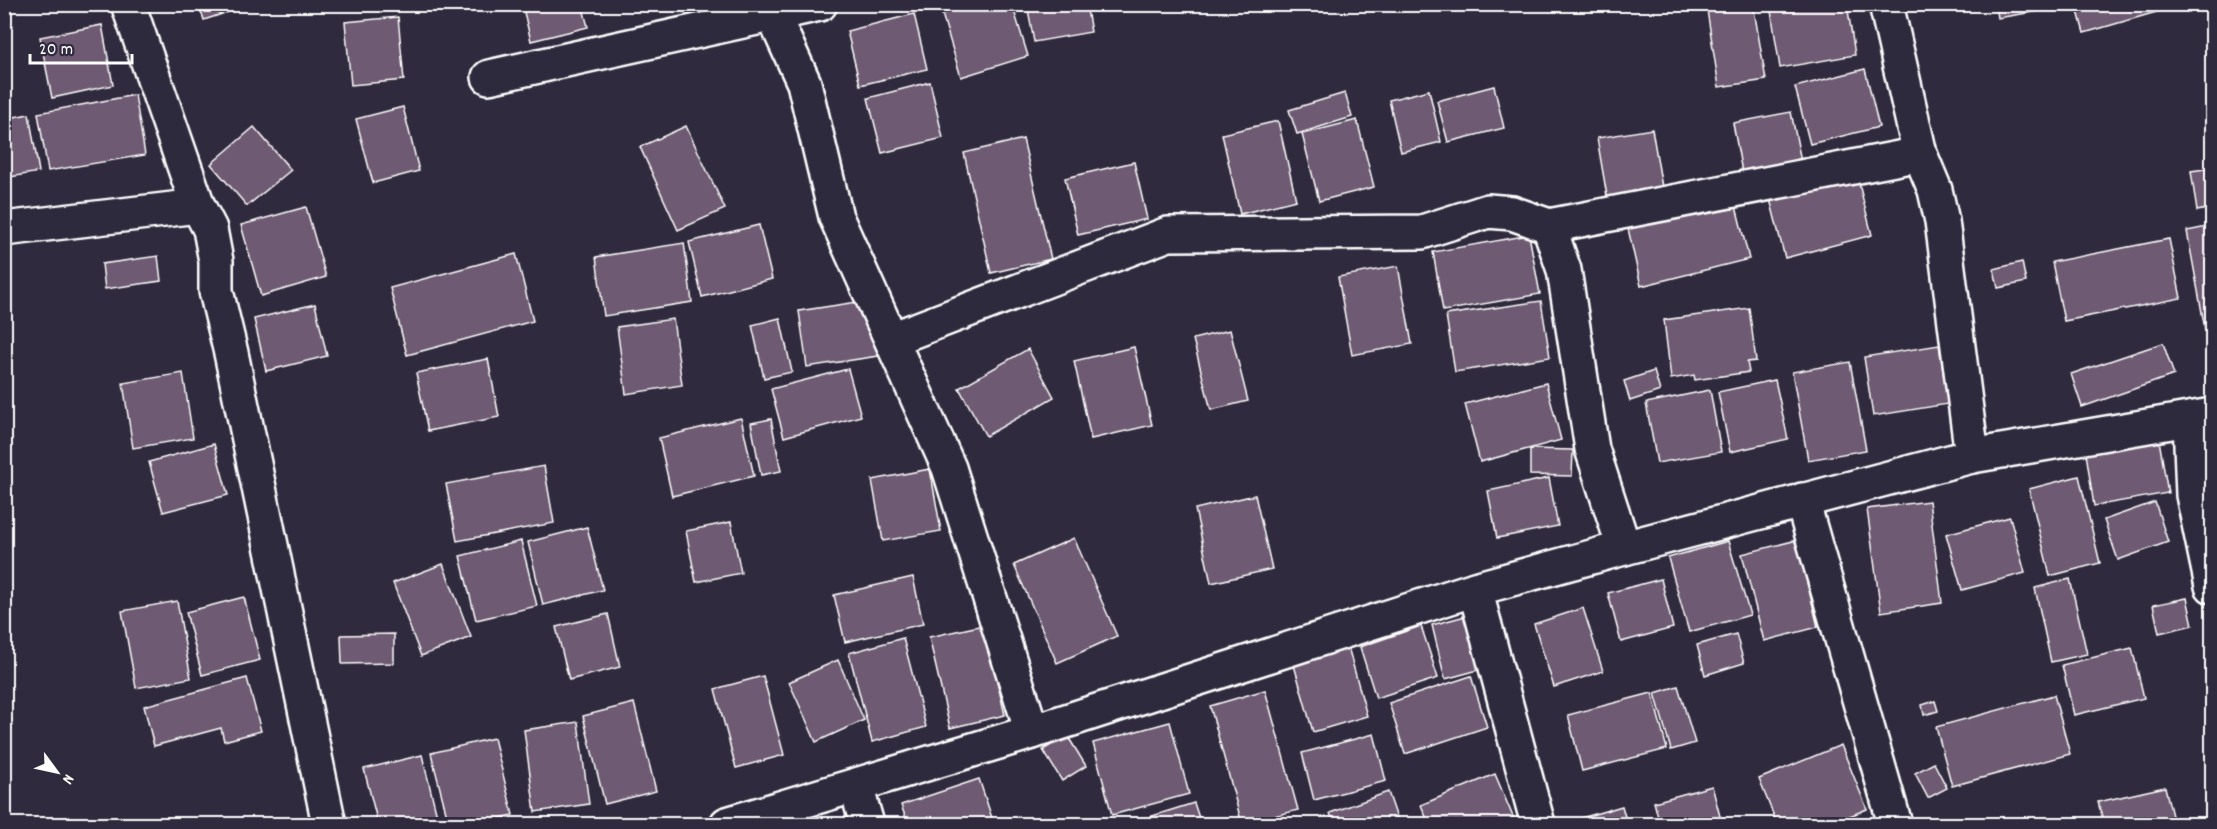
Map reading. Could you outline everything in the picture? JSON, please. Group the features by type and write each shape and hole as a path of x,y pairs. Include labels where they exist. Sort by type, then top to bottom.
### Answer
{"street":[{"path":"128,4 198,206 210,229 216,261 216,291 231,353 329,825"},
{"path":"489,77 770,9 820,4"},
{"path":"1886,4 1920,154 1935,190 1942,221 1972,456"},
{"path":"770,9 804,83 836,217 949,468 1032,732"},
{"path":"892,339 1168,234 1422,232 1488,211 1512,213 1549,226 1920,154"},
{"path":"4,229 198,206"},
{"path":"1549,226 1564,270 1592,449 1623,548"},
{"path":"727,825 1032,732 1476,589 1623,548 1972,456 2201,417 2193,495 2212,586"},
{"path":"1803,501 1895,825"},
{"path":"1476,589 1538,825"},
{"path":"856,786 867,825"}],"building":[{"path":"199,4 252,4 204,20"},
{"path":"522,4 582,4 588,27 531,41"},
{"path":"973,4 1012,4 1028,56 961,77 942,14"},
{"path":"1027,4 1086,4 1091,32 1034,42"},
{"path":"1753,4 1766,80 1719,87 1707,10"},
{"path":"1770,4 1847,4 1855,55 1780,68"},
{"path":"1996,4 2068,4 2068,6 1998,18"},
{"path":"2076,4 2184,4 2084,33"},
{"path":"914,14 927,69 860,85 847,31"},
{"path":"398,17 404,80 351,85 345,22"},
{"path":"102,25 113,85 52,98 40,37"},
{"path":"1865,69 1879,127 1810,144 1795,87"},
{"path":"930,82 943,138 882,153 868,98"},
{"path":"1494,86 1504,128 1448,142 1437,101"},
{"path":"1429,90 1441,142 1401,152 1389,100"},
{"path":"1345,93 1352,117 1297,134 1289,110"},
{"path":"135,95 145,155 48,171 38,113"},
{"path":"403,107 419,171 373,183 356,119"},
{"path":"1791,112 1803,171 1744,183 1733,123"},
{"path":"29,114 39,172 4,178 4,119"},
{"path":"1357,120 1374,187 1319,201 1302,134"},
{"path":"1278,121 1296,200 1240,214 1222,134"},
{"path":"686,126 725,209 678,230 640,147"},
{"path":"254,127 291,170 247,206 211,164"},
{"path":"1652,129 1663,193 1608,202 1597,138"},
{"path":"1023,139 1051,259 991,273 964,153"},
{"path":"1134,162 1147,219 1078,235 1065,178"},
{"path":"2212,168 2212,208 2197,211 2191,171"},
{"path":"1856,172 1872,235 1785,258 1769,195"},
{"path":"1734,198 1749,259 1641,286 1627,224"},
{"path":"306,207 326,277 261,296 241,225"},
{"path":"759,225 772,279 702,297 689,242"},
{"path":"2212,226 2212,350 2209,351 2187,231"},
{"path":"1529,235 1540,294 1443,311 1433,252"},
{"path":"2169,239 2181,298 2064,321 2052,262"},
{"path":"684,243 692,302 604,316 596,257"},
{"path":"516,254 533,321 407,355 390,288"},
{"path":"158,256 161,281 105,289 102,264"},
{"path":"2022,262 2026,282 1998,288 1994,269"},
{"path":"1398,266 1412,344 1352,355 1338,277"},
{"path":"870,300 878,356 807,367 799,311"},
{"path":"1541,301 1550,357 1455,372 1446,315"},
{"path":"315,304 327,356 266,371 254,319"},
{"path":"1749,308 1756,361 1747,362 1749,372 1695,380 1694,375 1671,379 1664,320"},
{"path":"780,318 792,372 764,378 752,325"},
{"path":"673,319 682,385 626,394 617,327"},
{"path":"1230,330 1248,401 1211,410 1193,339"},
{"path":"2163,343 2174,375 2082,407 2071,374"},
{"path":"1939,345 1948,404 1873,416 1864,357"},
{"path":"1134,347 1152,425 1091,439 1074,361"},
{"path":"1028,349 1054,397 986,436 959,388"},
{"path":"488,359 499,417 428,431 416,373"},
{"path":"1850,362 1866,450 1808,460 1792,372"},
{"path":"848,369 861,416 784,437 771,389"},
{"path":"1654,371 1660,391 1630,401 1624,381"},
{"path":"183,373 193,438 133,448 123,383"},
{"path":"1775,380 1788,439 1730,452 1718,392"},
{"path":"1546,383 1561,440 1480,462 1465,404"},
{"path":"1710,390 1721,452 1657,463 1646,403"},
{"path":"741,418 754,476 672,496 659,438"},
{"path":"771,419 781,471 761,475 751,423"},
{"path":"2159,440 2168,493 2094,506 2086,453"},
{"path":"214,444 228,495 163,512 149,462"},
{"path":"1530,449 1573,450 1572,476 1530,475"},
{"path":"544,466 554,523 457,541 446,484"},
{"path":"930,469 941,531 883,541 872,480"},
{"path":"2079,476 2100,563 2050,576 2029,489"},
{"path":"1549,478 1558,526 1497,538 1488,491"},
{"path":"1255,495 1272,569 1211,583 1195,509"},
{"path":"1929,501 1942,603 1881,612 1867,509"},
{"path":"2155,502 2168,542 2118,560 2104,520"},
{"path":"2010,517 2025,573 1962,590 1946,534"},
{"path":"731,522 741,573 696,582 686,531"},
{"path":"587,527 603,590 543,605 528,542"},
{"path":"1074,538 1117,636 1057,663 1014,565"},
{"path":"1797,540 1818,627 1764,641 1742,554"},
{"path":"521,541 537,606 476,620 460,556"},
{"path":"1728,541 1750,615 1689,632 1668,558"},
{"path":"443,564 471,637 421,656 393,583"},
{"path":"913,577 923,624 845,642 834,595"},
{"path":"1661,579 1673,628 1621,642 1608,593"},
{"path":"2070,579 2087,654 2051,662 2035,588"},
{"path":"244,597 260,660 202,675 186,612"},
{"path":"2187,598 2193,625 2159,633 2153,605"},
{"path":"177,601 191,678 136,688 122,611"},
{"path":"1583,608 1603,671 1554,687 1534,624"},
{"path":"608,614 620,667 569,680 556,627"},
{"path":"1469,615 1482,669 1445,679 1432,625"},
{"path":"984,625 1005,715 950,728 929,637"},
{"path":"1421,626 1438,678 1376,698 1360,647"},
{"path":"394,634 394,663 342,664 341,635"},
{"path":"1736,634 1744,663 1705,675 1697,645"},
{"path":"903,638 926,727 872,742 849,653"},
{"path":"1347,643 1367,716 1313,732 1292,658"},
{"path":"2132,648 2144,698 2074,715 2062,665"},
{"path":"838,660 864,720 816,742 789,682"},
{"path":"763,676 784,755 736,768 715,689"},
{"path":"1471,676 1487,727 1405,754 1389,703"},
{"path":"247,678 261,731 224,741 221,728 154,746 144,706"},
{"path":"1678,686 1695,743 1671,750 1655,693"},
{"path":"1265,690 1298,810 1242,824 1210,706"},
{"path":"1652,693 1667,749 1582,771 1568,715"},
{"path":"2054,695 2070,754 1952,786 1936,727"},
{"path":"1935,701 1938,711 1924,715 1922,705"},
{"path":"634,703 656,791 605,804 583,716"},
{"path":"578,722 589,804 535,812 524,730"},
{"path":"1170,722 1189,794 1112,815 1093,743"},
{"path":"1374,734 1386,781 1314,800 1302,753"},
{"path":"1067,735 1086,766 1062,781 1043,750"},
{"path":"494,738 513,815 475,824 449,824 431,753"},
{"path":"1841,745 1867,809 1830,824 1805,824 1804,820 1794,824 1777,824 1759,779"},
{"path":"422,755 439,824 378,824 364,769"},
{"path":"1934,763 1947,788 1928,798 1915,773"},
{"path":"1495,774 1516,824 1429,824 1421,805"},
{"path":"979,779 994,824 908,824 901,805"},
{"path":"1712,786 1722,824 1660,824 1654,802"},
{"path":"2165,787 2174,824 2104,824 2098,802"},
{"path":"1388,792 1399,824 1334,824 1330,813"},
{"path":"1194,803 1201,824 1127,824"},
{"path":"1622,806 1627,824 1569,824 1568,822"}]}
